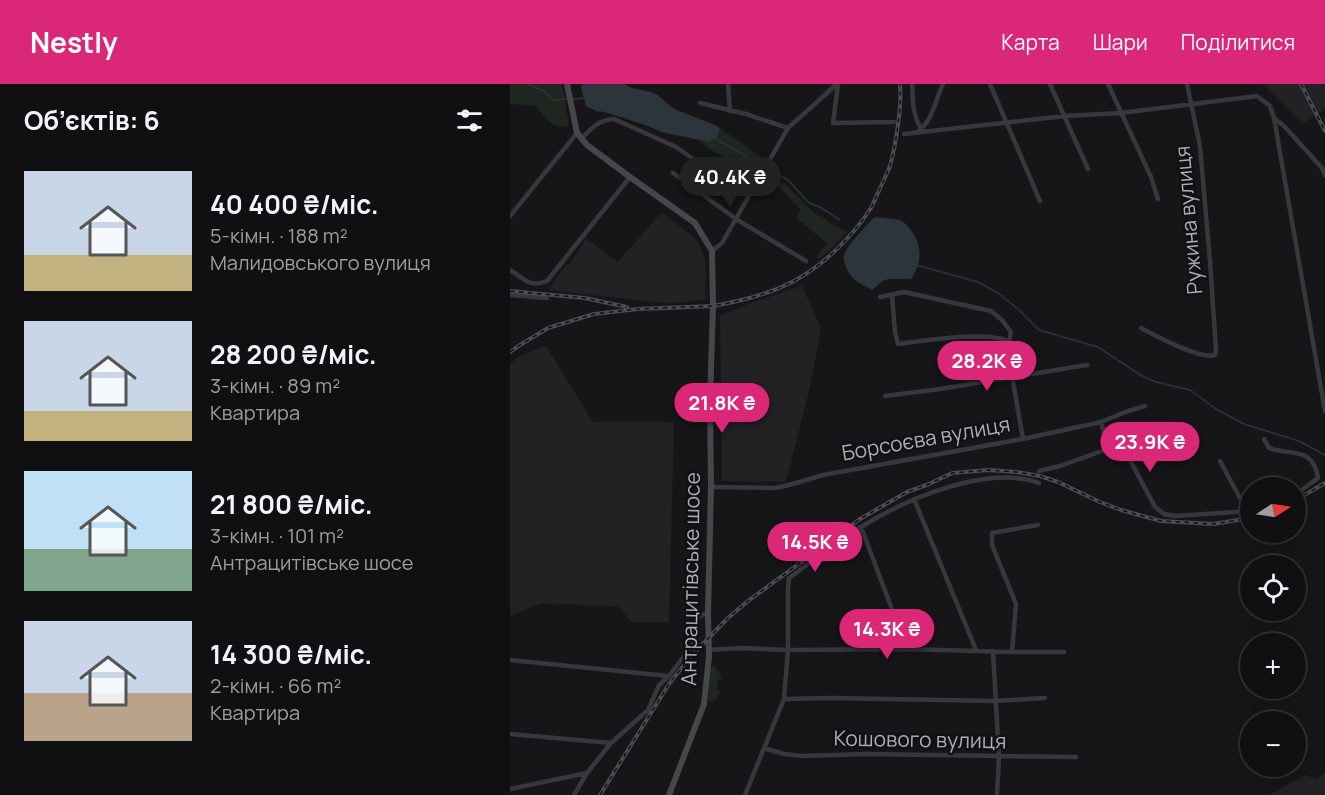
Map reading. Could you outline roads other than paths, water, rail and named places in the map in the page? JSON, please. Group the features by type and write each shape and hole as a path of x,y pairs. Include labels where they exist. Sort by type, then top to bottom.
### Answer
{"main road":[{"path":"567,84 579,135 587,145 694,223 712,251"},
{"name":"Антрацитівське шосе","path":"669,795 704,704 708,650 711,487 712,251"}],"street":[{"path":"728,84 730,111"},
{"path":"838,84 833,123 894,122"},
{"path":"712,251 722,243 788,128 838,84"},
{"path":"912,84 915,118 921,129"},
{"path":"915,134 928,121 943,84"},
{"path":"990,84 1040,201"},
{"path":"1050,84 1088,169"},
{"path":"1108,84 1151,177 1158,199"},
{"name":"Ружина вулиця","path":"1141,328 1198,354 1211,357 1215,355 1200,146 1187,84"},
{"path":"904,134 1065,116 1120,113 1257,96 1269,106 1274,118 1325,411"},
{"path":"700,103 746,114 788,128"},
{"path":"1274,118 1322,168 1325,176"},
{"path":"510,216 579,135 604,119 614,119 676,147 715,174"},
{"path":"673,173 736,219 806,261"},
{"path":"510,270 532,284 547,281 630,177"},
{"path":"880,297 904,292 991,311 1002,320 1011,332 1012,376 1023,439"},
{"path":"510,295 547,297"},
{"path":"892,295 898,344 982,336 1004,338 1010,342"},
{"path":"885,396 1087,365"},
{"name":"Борсоєва вулиця","path":"711,487 775,488 823,474 1023,439 1101,422 1145,406"},
{"path":"1101,422 1109,448"},
{"path":"1039,471 1166,432"},
{"path":"1264,439 1269,448 1304,454 1310,460 1316,468 1318,478 1306,487"},
{"path":"1122,445 1155,507 1164,514 1175,516 1240,512"},
{"path":"1220,461 1240,495"},
{"path":"745,795 784,699 788,650 789,578 861,527 914,499 954,485 992,478 1017,478 1039,483"},
{"path":"914,499 975,650"},
{"path":"1012,652 1016,604 992,545 992,533 1038,525"},
{"path":"861,527 907,649"},
{"path":"574,795 587,773 611,743 648,710 659,685 669,676 693,644 699,616 708,613"},
{"path":"708,650 741,648 1064,652"},
{"path":"993,651 999,757 997,795"},
{"path":"510,660 669,676"},
{"path":"784,699 995,701 1046,698"},
{"path":"510,734 611,743"},
{"name":"Кошового вулиця","path":"764,748 802,756 865,754 1076,757"},
{"path":"510,789 587,773"}],"waterway":[{"path":"528,84 544,91 554,100 567,99"},
{"path":"572,99 585,98"},
{"path":"714,138 788,180 809,203 840,220"},
{"path":"916,265 978,282 998,293 1039,330 1098,347 1142,376 1156,382 1190,390 1216,409 1244,424 1299,441 1325,455"}],"railway":[{"path":"510,352 548,328 594,314 638,309 713,306 763,294 783,287 803,276 846,240 864,219 873,204 892,157 899,114 900,84"},
{"path":"1301,84 1325,131"},
{"path":"510,291 585,298 627,307"},
{"path":"600,795 669,684 692,655 728,618 860,519 907,492 952,473 989,470 1017,472 1058,482 1121,510 1161,521 1213,524 1240,520"},
{"path":"1306,494 1325,483"}]}
